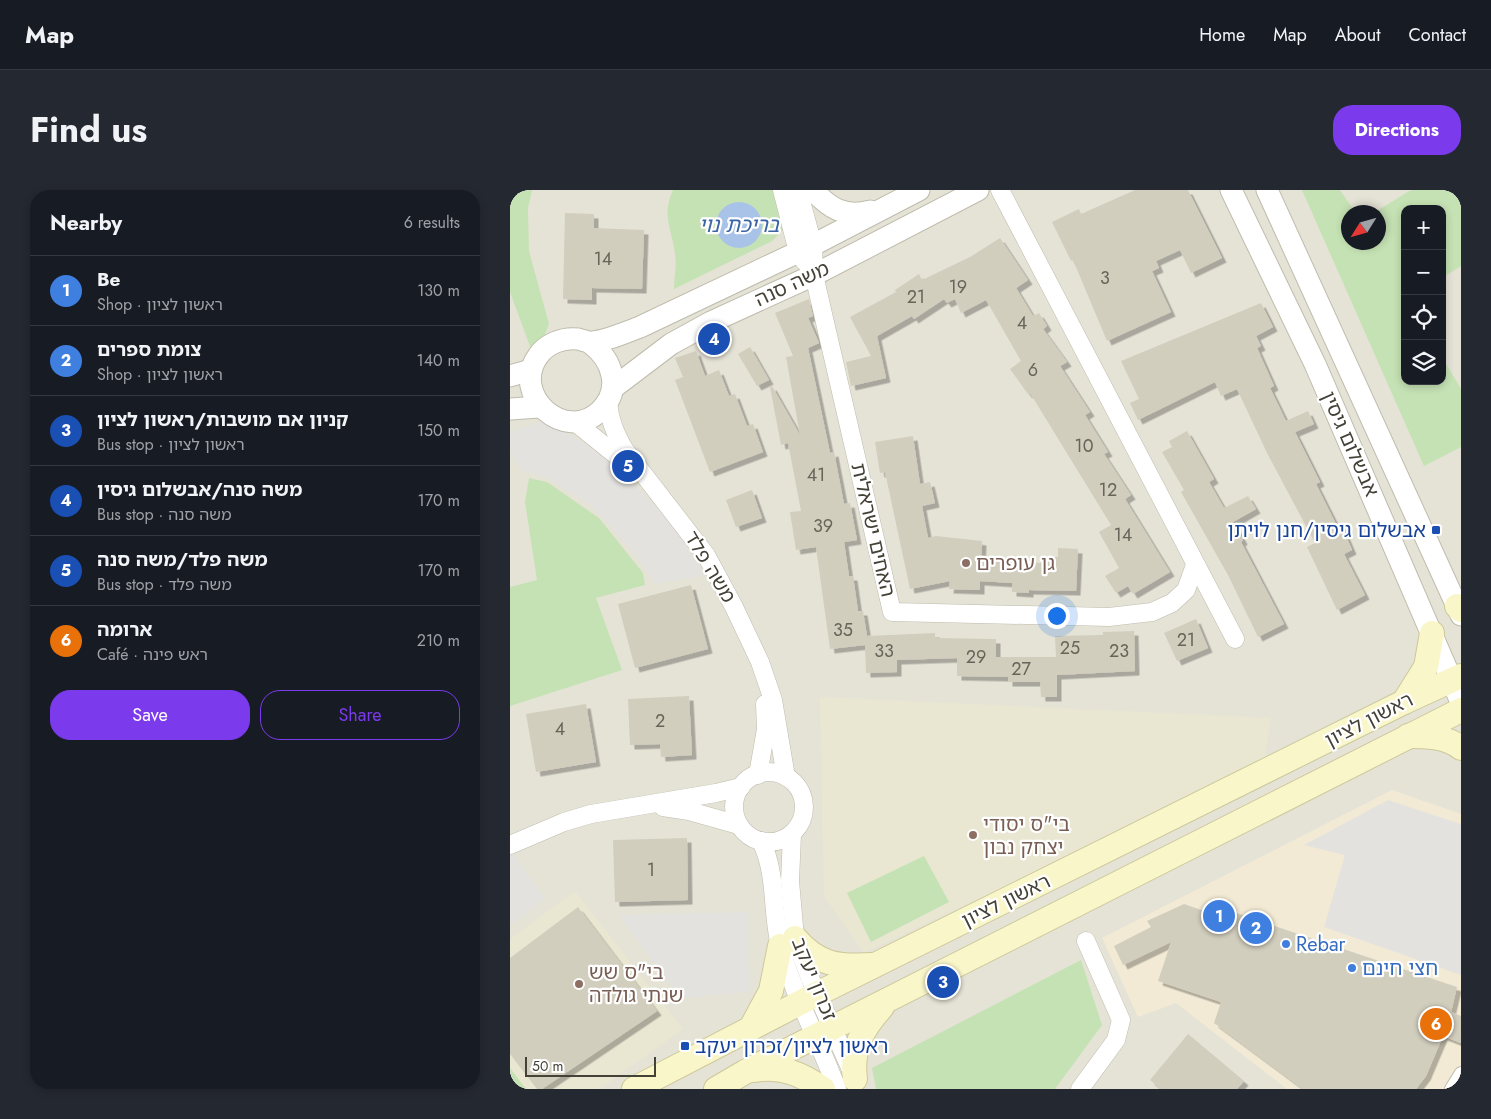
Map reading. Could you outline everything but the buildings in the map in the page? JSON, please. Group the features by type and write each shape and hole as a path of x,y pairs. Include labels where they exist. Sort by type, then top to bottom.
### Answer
{"main road":[{"path":"1404,702 1426,667 1432,633"},
{"name":"ראשון לציון","path":"634,1089 876,965 1404,702 1457,678"},
{"name":"ראשון לציון","path":"716,1089 745,1072 1406,736 1461,710"},
{"path":"1406,736 1435,736 1456,743 1461,748"},
{"path":"751,1028 770,991 788,942 826,962 851,966 876,965"},
{"path":"850,1086 859,1038 872,1018 890,999"},
{"path":"745,1072 766,1068 783,1069 797,1074 823,1089"}],"street":[{"path":"782,190 814,275"},
{"path":"798,190 805,248"},
{"path":"812,190 836,211 851,214 885,208"},
{"name":"משה סנה","path":"590,343 612,338 640,327 805,248 918,190"},
{"name":"משה סנה","path":"610,394 671,344 711,322 814,275 978,190"},
{"path":"1000,190 1235,639"},
{"name":"אבשלום גיסין","path":"1231,190 1315,364 1432,633 1457,678 1461,702"},
{"name":"אבשלום גיסין","path":"1266,190 1460,610"},
{"name":"האחים ישראלית","path":"814,275 892,612 1108,616 1152,612 1172,602 1186,590 1195,565"},
{"path":"570,339 590,343 601,351 609,362 613,375 610,394 600,411 589,419 562,422 549,416 539,407 532,394 531,370 539,354 550,345 570,339"},
{"path":"510,376 531,370"},
{"name":"משה פלד","path":"610,394 609,414 614,431 624,449 646,480 675,512 706,555 734,607 760,662 773,700 786,777"},
{"path":"510,409 539,407"},
{"name":"משה פלד","path":"575,422 646,480"},
{"name":"משה פלד","path":"758,775 766,729 764,689 760,662"},
{"path":"776,773 786,777 800,794 803,804 803,815 799,825 792,834 772,842 750,837 739,825 734,806 741,787 752,776 776,773"},
{"path":"510,845 582,816 617,808 647,805 741,787"},
{"path":"647,805 689,811 739,825"},
{"name":"זכרון יעקב","path":"788,942 792,834"},
{"name":"זכרון יעקב","path":"761,841 772,872 774,913 788,942 802,959 809,999 850,1086"},
{"path":"1080,1089 1116,1040 1121,1020 1086,941"}],"shaded area":[{"path":"510,190 1461,190 1461,1089 510,1089"},
{"path":"543,421 606,454 675,527 704,575 655,584 637,556 591,505 548,478 521,470 510,449 510,432"},
{"name":"בי\"ס יסודי יצחק נבון","path":"820,697 1271,718 1262,774 963,906 864,953 824,896"},
{"path":"1392,790 1461,814 1461,1089 1287,1089 1176,1003 1138,1017 1102,938"},
{"path":"1388,800 1461,824 1461,975 1324,927 1345,855 1304,845"},
{"path":"510,850 545,899 510,925"},
{"name":"בי\"ס שש שנתי גולדה","path":"575,891 683,1029 599,1089 510,1089 510,939"},
{"path":"748,912 749,992 681,998 618,915"}],"green space":[{"path":"510,190 532,190 528,208 529,251 549,324 535,360 510,292"},
{"path":"673,190 777,190 784,229 772,241 674,289 676,258 668,222 668,207"},
{"path":"1302,190 1340,190 1350,205 1341,205 1341,250 1386,250 1386,205 1411,190 1461,190 1461,266 1446,275 1446,205 1401,205 1401,385 1446,385 1446,364 1461,389 1461,447 1424,466"},
{"path":"529,478 547,482 599,518 643,573 645,585 596,598 622,670 510,706 510,587 537,580 525,502"},
{"path":"924,856 949,902 871,942 847,893"},
{"path":"1081,960 1102,1025 1055,1089 876,1089 872,1068"},
{"path":"510,1068 526,1089 510,1089"}],"water":[{"name":"בריכת נוי","path":"734,202 744,202 758,212 762,225 758,238 752,244 744,248 734,248 720,238 716,230 716,220 726,206"}],"place":[{"name":"משה סנה/אבשלום גיסין","path":"714,339"},
{"name":"משה פלד/משה סנה","path":"628,466"},
{"name":"אבשלום גיסין/חנן לויתן","path":"1436,530"},
{"name":"גן עופרים","path":"966,563"},
{"name":"בי\"ס יסודי יצחק נבון","path":"973,835"},
{"name":"Be","path":"1219,916"},
{"name":"צומת ספרים","path":"1256,928"},
{"name":"Rebar","path":"1286,944"},
{"name":"חצי חינם","path":"1352,968"},
{"name":"קניון אם מושבות/ראשון לציון","path":"943,982"},
{"name":"בי\"ס שש שנתי גולדה","path":"579,984"},
{"name":"ארומה","path":"1436,1024"},
{"name":"ראשון לציון/זכרון יעקב","path":"685,1046"}]}
